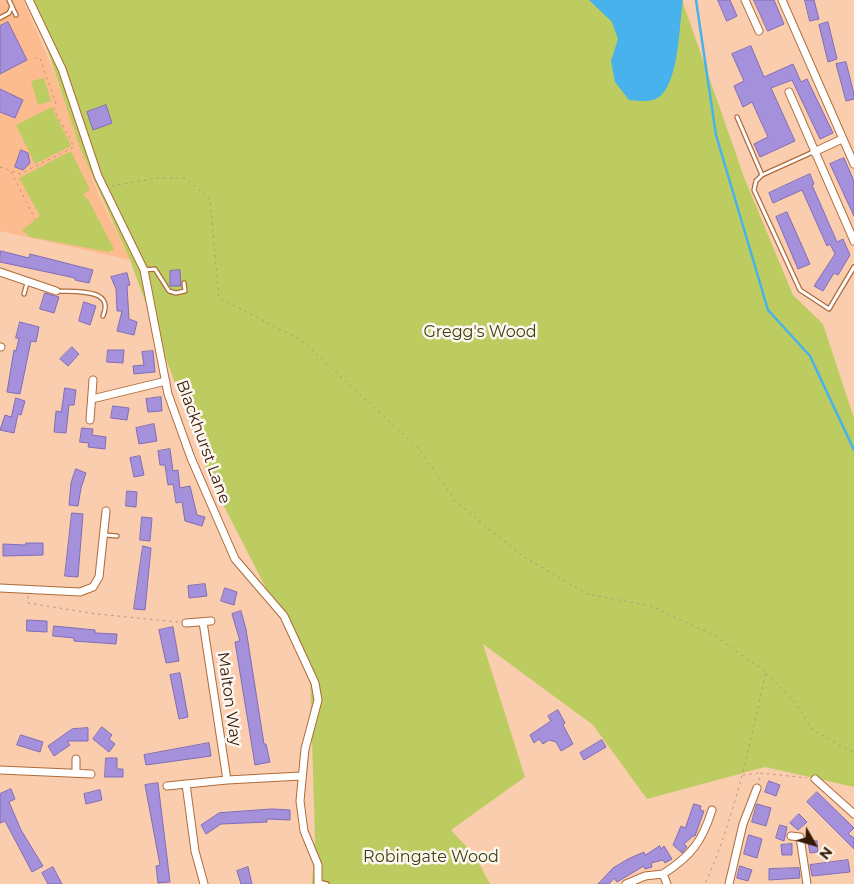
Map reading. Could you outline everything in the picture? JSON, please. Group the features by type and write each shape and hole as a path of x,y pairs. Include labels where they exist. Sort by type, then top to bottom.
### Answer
{"street":[{"name":"Blackhurst Lane","path":"30,0 62,69 104,187 144,270 168,394 191,458 235,559 284,616 315,682 318,700 305,749 300,801 304,831 318,865 318,883"},
{"path":"745,0 759,30"},
{"path":"782,0 854,164"},
{"path":"789,92 854,241"},
{"path":"814,152 842,139"},
{"path":"0,272 56,291"},
{"path":"90,420 93,380"},
{"path":"92,400 166,381"},
{"path":"0,588 80,592 93,587 100,577 106,511"},
{"path":"186,623 211,621"},
{"name":"Malton Way","path":"203,622 227,780"},
{"path":"76,759 76,773"},
{"path":"0,770 92,774"},
{"path":"167,786 227,780 301,776"},
{"path":"815,779 854,814"},
{"path":"186,784 195,850 204,884"},
{"path":"729,884 743,824 757,788"},
{"path":"626,884 645,876 663,874 689,856 705,833 712,810"},
{"path":"791,836 800,837 807,884"},
{"path":"663,874 667,884"}],"lane":[{"path":"9,0 16,16"},
{"path":"0,18 9,13 12,6"},
{"path":"737,117 762,175"},
{"path":"814,152 762,175 756,181 754,190 800,290 828,309 854,267"},
{"path":"144,270 155,269 170,292 185,292 184,282"},
{"path":"24,294 28,282"},
{"path":"56,291 99,294 104,299 106,310 103,316"},
{"path":"104,535 117,536"},
{"path":"318,883 326,884"}],"path":[{"path":"0,167 20,174 74,147 54,109 56,104 46,73 40,58 37,59 36,57"},
{"path":"11,171 35,219"},
{"path":"104,187 157,178 186,178 210,200 219,298 301,340 419,449 455,501 521,555 587,594 651,606 712,635 766,672 794,702 813,730 854,753"},
{"path":"28,589 28,603 97,614 186,623"},
{"path":"705,884 716,861 742,775 766,672"},
{"path":"742,775 761,773 815,779"},
{"path":"757,788 761,773"}],"shaded area":[{"path":"0,0 23,0 52,67 98,193 130,260 0,231"}],"green space":[{"name":"Gregg's Wood","path":"31,0 682,0 744,177 793,295 823,324 854,418 854,787 765,767 647,799 593,725 483,644 525,777 451,830 475,856 490,884 312,884 315,839 310,674 210,479 130,260 80,148"},
{"path":"44,78 51,101 38,105 31,81"},
{"path":"52,107 71,146 35,164 16,125"},
{"path":"71,151 90,190 83,194 89,201 114,249 109,252 30,237 22,230 40,216 19,178"}],"water":[{"path":"589,0 683,0 674,68 670,82 664,92 656,99 646,101 629,100 615,82 611,61 618,39 612,22"}],"building":[{"path":"718,0 730,0 737,16 727,21"},
{"path":"754,0 774,0 784,24 768,31"},
{"path":"805,0 814,0 819,19 810,21"},
{"path":"8,22 27,60 0,74 0,26"},
{"path":"828,22 837,59 828,62 819,25"},
{"path":"751,46 764,77 793,64 801,82 807,79 833,133 820,139 792,80 771,88 795,141 760,157 754,144 768,137 752,102 743,107 734,86 744,81 732,54"},
{"path":"846,62 854,99 846,101 836,64"},
{"path":"0,89 23,100 15,118 0,112"},
{"path":"106,105 112,123 93,130 87,112"},
{"path":"21,150 28,153 30,163 23,170 15,167"},
{"path":"844,158 854,181 854,216 830,164"},
{"path":"810,174 814,184 812,185 837,242 843,239 850,255 838,275 834,273 823,291 814,286 835,254 830,244 827,246 802,190 773,203 769,193"},
{"path":"787,212 810,264 798,269 776,217"},
{"path":"1,251 29,258 30,254 93,270 89,283 75,280 75,278 0,262"},
{"path":"180,270 181,286 170,286 170,271"},
{"path":"127,273 130,285 127,286 129,319 137,322 134,335 117,331 122,311 117,311 116,289 111,277"},
{"path":"45,293 59,297 54,313 40,309"},
{"path":"84,302 96,306 90,325 79,321"},
{"path":"20,322 39,327 36,342 31,341 20,394 7,392 14,350 16,351 19,338 16,338"},
{"path":"72,347 79,354 68,366 60,359"},
{"path":"108,350 124,350 123,363 107,362"},
{"path":"153,351 155,372 134,374 133,366 144,365 142,352"},
{"path":"65,388 76,390 74,405 69,405 66,433 54,432 56,411 61,412"},
{"path":"161,397 162,411 148,412 146,399"},
{"path":"16,398 25,401 21,415 18,414 14,433 0,430 5,415 11,417"},
{"path":"113,406 129,408 127,420 111,418"},
{"path":"154,424 157,441 139,444 136,428"},
{"path":"82,428 93,429 92,435 106,437 105,449 88,447 89,443 80,442"},
{"path":"170,449 173,471 178,470 180,488 190,486 197,515 205,517 202,526 185,521 182,502 176,503 173,484 168,485 165,465 160,465 158,451"},
{"path":"140,456 144,475 134,477 130,458"},
{"path":"76,469 86,473 78,506 69,505 71,483"},
{"path":"127,491 137,492 136,507 126,506"},
{"path":"72,513 83,514 78,577 65,576"},
{"path":"142,517 152,518 150,541 140,540"},
{"path":"26,543 43,543 43,555 3,556 3,544 26,545"},
{"path":"143,546 151,548 145,610 134,609"},
{"path":"205,584 207,596 189,598 188,586"},
{"path":"225,588 237,592 234,605 221,601"},
{"path":"241,611 246,629 264,744 266,744 270,762 255,765 235,642 240,641 232,614"},
{"path":"27,620 47,621 47,632 27,631"},
{"path":"54,626 95,630 95,633 117,634 116,644 74,641 74,638 53,636"},
{"path":"173,627 179,661 166,663 159,630"},
{"path":"180,673 188,717 179,719 170,675"},
{"path":"558,710 573,744 561,751 556,742 549,740 543,744 539,739 534,743 530,735 551,721 548,716"},
{"path":"102,727 112,735 109,739 115,744 109,752 93,739"},
{"path":"88,728 88,741 67,741 70,745 54,756 48,746 72,729"},
{"path":"21,735 43,742 40,752 17,745"},
{"path":"602,740 606,747 584,760 580,753"},
{"path":"209,743 211,756 146,765 144,755"},
{"path":"106,758 117,758 117,769 123,769 123,777 105,777"},
{"path":"769,781 780,785 776,796 765,792"},
{"path":"158,783 170,882 158,883 156,866 160,865 145,785"},
{"path":"11,789 15,799 9,802 21,830 43,866 32,872 5,821 0,823 0,794"},
{"path":"100,790 102,800 86,804 84,794"},
{"path":"817,792 854,828 848,834 854,838 854,849 807,802"},
{"path":"694,804 701,806 700,810 704,811 695,836 684,844 687,847 682,853 673,845 681,826 685,828"},
{"path":"757,804 771,808 766,826 752,822"},
{"path":"272,809 290,810 290,820 267,819 267,822 221,824 206,834 201,825 219,813"},
{"path":"799,814 807,822 798,830 790,823"},
{"path":"780,825 787,827 784,841 776,838"},
{"path":"749,835 762,839 757,858 744,854"},
{"path":"817,841 818,852 810,853 808,842"},
{"path":"792,844 792,855 782,855 781,845"},
{"path":"660,846 661,849 664,846 672,859 665,863 663,860 651,863 652,867 645,869 644,866 617,882 614,878 609,884 598,884 613,868 644,852 645,855"},
{"path":"848,860 850,872 812,876 810,865"},
{"path":"740,866 752,870 748,881 737,878"},
{"path":"53,867 62,884 48,884 42,873"},
{"path":"248,867 252,884 241,884 237,871"},
{"path":"799,868 800,878 769,880 769,869"}],"waterway":[{"path":"696,0 716,135 768,310 810,356 854,450"}],"park label":[{"name":"Robingate Wood","path":"431,857"}]}
